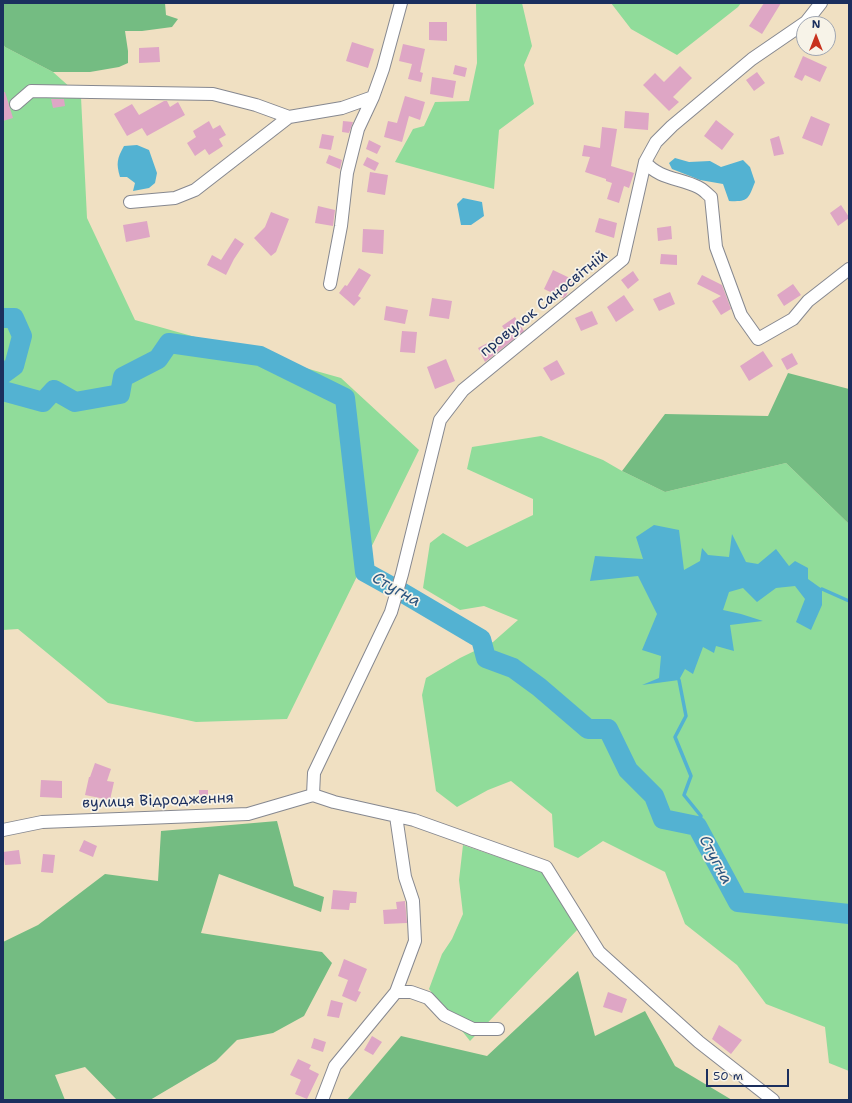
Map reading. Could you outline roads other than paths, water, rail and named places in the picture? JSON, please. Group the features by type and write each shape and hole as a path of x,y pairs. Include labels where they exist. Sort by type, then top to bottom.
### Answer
{"street":[{"path":"330,284 341,226 347,173 358,129 373,97 383,69 401,3"},
{"name":"провулок Саносвітній","path":"313,795 314,773 390,612 402,574 440,420 463,390 623,259 645,162 656,142 672,126 752,59 806,22 822,3"},
{"path":"16,104 31,91 213,94 256,105 289,117"},
{"path":"130,202 175,198 195,190 289,117 342,108 373,97"},
{"path":"645,162 650,168 663,176 699,187 711,197 716,247 741,315 758,339 793,319 808,301 849,269"},
{"path":"313,795 334,802 414,820 546,867 599,952 698,1042 773,1100"},
{"name":"вулиця Відродження","path":"3,830 42,822 248,814 313,795"},
{"path":"322,1100 335,1066 396,992 415,942 413,901 405,877 396,816"},
{"path":"396,992 411,992 428,998 444,1015 473,1029 498,1029"}],"water":[{"path":"137,145 149,150 157,173 155,183 149,188 133,191 135,183 127,177 120,177 118,161 124,146"},
{"path":"675,158 689,162 710,161 721,167 743,160 750,167 755,182 747,198 741,201 729,201 723,184 700,180 672,169 669,163"},
{"path":"463,198 482,202 484,216 471,225 461,225 457,204"},
{"path":"654,525 679,530 684,570 700,561 702,548 708,555 729,557 732,534 746,562 758,564 776,549 789,566 795,561 808,568 808,579 822,589 822,605 811,630 796,622 805,599 795,586 776,588 757,602 743,588 729,592 723,610 763,621 730,625 734,651 716,646 714,653 703,647 693,674 685,669 679,680 642,685 659,678 661,656 642,650 657,614 638,576 590,581 595,556 643,559 636,537"}],"waterway":[{"name":"Стугна","path":"3,318 14,318 22,336 14,366 3,374"},
{"name":"Стугна","path":"3,391 43,402 54,390 75,402 120,394 123,377 158,359 169,343 260,356 345,398 365,572 481,639 486,658 513,668 539,687 588,729 608,729 628,770 654,796 663,819 697,826 738,902 849,914"},
{"path":"822,589 849,601"},
{"path":"679,680 686,716 675,737 691,776 684,795 701,816 697,826"}]}
